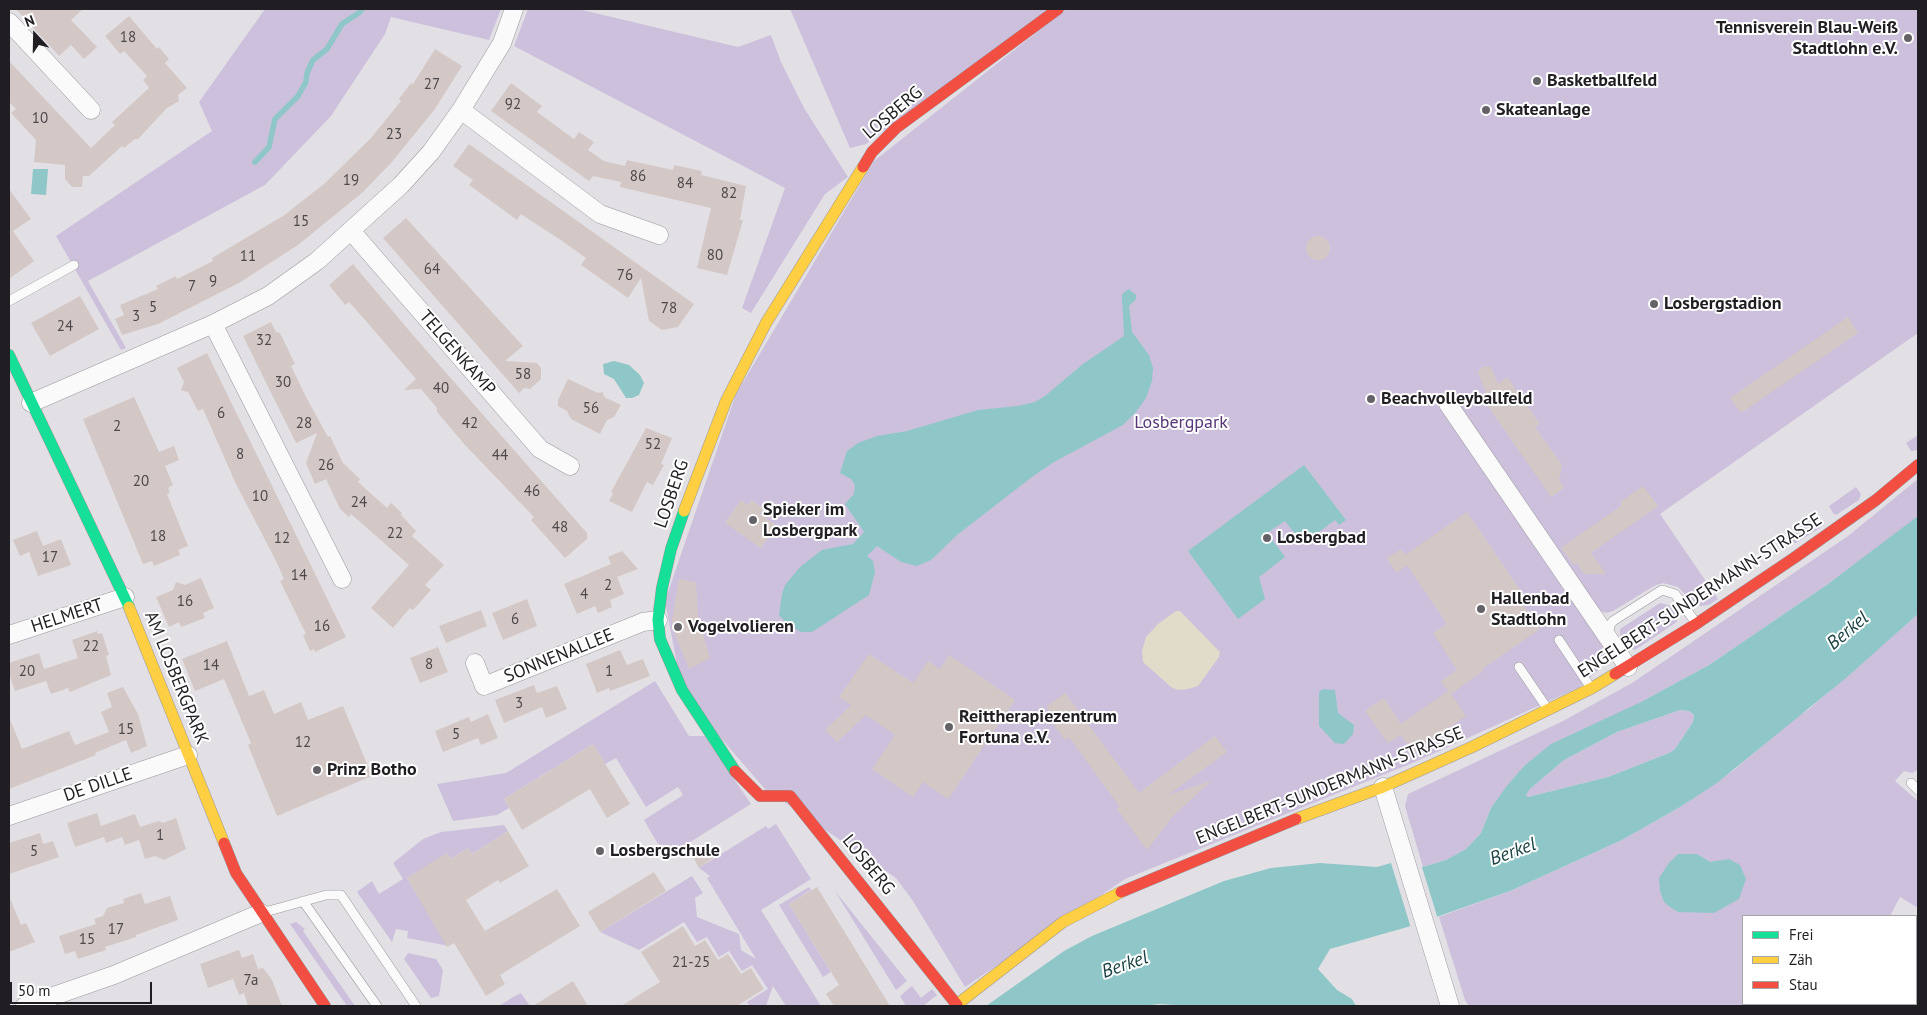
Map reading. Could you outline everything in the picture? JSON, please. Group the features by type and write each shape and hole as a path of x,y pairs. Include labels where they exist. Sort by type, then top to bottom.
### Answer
{"street":[{"path":"31,403 213,324 268,296 317,261 352,232 402,185 431,152 461,110 502,43 514,9"},
{"name":"LOSBERG","path":"956,1005 790,796 760,796 740,778 718,748 682,690 660,639 658,620 662,588 671,550 699,467 726,401 766,323 872,152 896,128 1058,9"},
{"path":"9,22 91,110"},
{"path":"461,110 600,214 659,235"},
{"name":"TELGENKAMP","path":"352,232 540,448 570,466"},
{"path":"213,324 342,579"},
{"name":"AM LOSBERGPARK","path":"9,355 125,597 236,872 261,913 325,1006"},
{"path":"1448,404 1628,667"},
{"name":"ENGELBERT-SUNDERMANN-STRASSE","path":"956,1005 1063,922 1111,896 1300,817 1383,787 1592,688 1696,624 1834,531 1918,465"},
{"name":"HELMERT","path":"9,635 125,597"},
{"name":"SONNENALLEE","path":"475,663 484,686 643,622 658,620"},
{"name":"DE DILLE","path":"9,816 188,755"},
{"path":"1383,787 1404,859 1432,942 1450,1006"},
{"path":"25,1006 114,975 261,913"}],"lane":[{"path":"9,301 74,265"},
{"path":"1608,637 1610,625 1662,590 1675,594 1696,624"},
{"path":"1559,640 1592,688"},
{"path":"1519,667 1548,710"},
{"path":"261,913 303,900 326,895 341,895 416,1006"},
{"path":"303,900 377,1006"}],"green space":[{"path":"265,9 501,9 489,40 391,17 385,34 331,116 265,185 88,281 126,348 121,350 56,236 212,131 199,102"},
{"path":"528,9 578,9 738,47 771,35 781,62 804,108 848,177 825,194 751,313 742,308 785,188 514,46"},
{"path":"790,9 1050,9 866,144 850,148"},
{"name":"Losbergpark","path":"1066,9 1918,9 1918,333 1660,514 1718,599 1709,605 1700,606 1693,603 1678,587 1663,583 1654,586 1613,611 1606,613 1599,610 1609,654 1598,670 1580,687 1415,762 1125,879 965,987 913,901 896,878 765,789 719,736 679,675 665,601 736,394 874,161"},
{"path":"1918,435 1918,450 1911,451 1906,443"},
{"path":"1918,479 1918,516 1909,524 1828,584 1709,665 1524,766 1491,808 1481,833 1466,849 1446,860 1423,867 1405,806 1408,794 1563,721 1632,683 1848,536"},
{"path":"1856,487 1861,494 1859,500 1836,515 1833,513 1829,506"},
{"path":"1815,515 1820,528 1796,543 1793,542 1788,534"},
{"path":"1660,603 1673,606 1677,614 1677,622 1635,650 1623,646 1620,640 1620,629"},
{"path":"1918,614 1918,770 1912,773 1904,771 1895,781 1918,801 1918,908 1900,897 1891,915 1742,915 1742,1005 1806,1006 1469,1006 1465,1000 1439,917 1510,891 1622,840 1680,807 1734,770 1796,717 1808,710"},
{"path":"655,681 689,736 705,736 751,804 679,849 658,844 644,820 683,795 678,787 646,807 616,758 605,764 593,744 504,799 509,808 497,815 453,821 437,784 506,773"},
{"path":"1680,710 1689,711 1694,715 1693,722 1675,749 1669,753 1608,777 1528,797 1525,796 1530,789 1564,760 1617,732"},
{"path":"776,824 811,879 761,910 821,1006 786,1006 773,986 766,1006 750,1006 747,1002 768,989 752,965 742,971 729,951 719,957 707,937 697,942 684,922 639,950 600,932 692,876 703,893 695,898 697,917 739,934 741,950 756,959 707,878 710,876 699,868 766,826 768,829"},
{"path":"504,825 508,831 472,854 468,848 451,859 447,854 407,878 449,946 407,938 408,931 396,929 392,942 357,892 372,881 379,894 403,879 393,863 423,839 441,832"},
{"path":"809,887 811,890 789,904 831,972 823,977 779,905"},
{"path":"835,891 907,981 896,990"},
{"path":"296,922 305,929 303,931 355,1006 347,1006 290,924"},
{"path":"408,953 436,959 443,970 439,996 431,998 404,959"},
{"path":"912,986 921,998 932,989 937,995 923,1006 906,1006 900,996"},
{"path":"521,993 530,1006 499,1006 513,997"}],"sand":[{"path":"1176,611 1180,611 1220,652 1219,657 1198,686 1178,690 1171,687 1143,662 1142,651 1146,637 1158,624"}],"water":[{"path":"33,169 48,169 46,195 31,194"},
{"path":"1129,289 1136,295 1136,299 1129,306 1132,332 1149,355 1153,368 1152,381 1146,398 1123,425 1054,462 1032,477 957,535 931,560 917,566 901,562 877,546 867,556 873,561 875,572 869,595 812,632 801,632 787,624 779,615 782,594 785,585 800,567 822,550 853,544 864,532 845,504 854,494 855,485 851,479 840,473 847,451 858,443 877,436 907,431 978,410 1018,406 1035,402 1045,396 1083,364 1124,336 1122,294"},
{"path":"614,361 629,365 640,375 644,383 639,395 626,398 614,379 604,374 603,364"},
{"path":"1304,465 1346,520 1339,525 1335,520 1303,544 1285,521 1267,533 1285,557 1259,577 1265,599 1238,619 1188,551"},
{"name":"Berkel","path":"1918,516 1918,614 1846,678 1717,783 1680,807 1622,840 1510,891 1411,926 1330,949 1318,969 1337,990 1352,999 1356,1006 1193,1006 1159,1004 1142,1006 986,1006 1064,951 1092,936 1224,881 1271,868 1320,863 1377,867 1391,863 1423,867 1446,860 1466,849 1481,833 1491,808 1506,787 1524,766 1551,744 1641,702 1709,665 1828,584","holes":["1680,710 1689,711 1694,715 1693,722 1675,749 1669,753 1608,777 1528,797 1526,795 1530,789 1564,760 1617,732"]},
{"path":"1323,689 1335,690 1338,713 1354,725 1353,734 1344,744 1335,743 1319,726 1319,692"},
{"path":"1678,854 1697,854 1710,862 1729,859 1740,865 1746,879 1739,899 1714,913 1678,912 1670,907 1664,902 1660,891 1659,878"}],"pier":[{"path":"1397,861 1421,864 1438,919 1411,928 1391,863"}],"building":[{"path":"16,9 83,9 71,20 97,47 84,59 71,45 59,56"},
{"path":"129,16 157,49 159,47 169,59 165,63 187,88 178,95 179,101 167,108 138,139 135,139 124,148 122,146 89,176 83,176 82,187 72,187 65,179 65,165 34,162 36,140 11,113 16,109 9,102 9,61 91,148 115,125 112,122 149,88 143,80 147,76 124,51 120,54 105,36"},
{"path":"435,49 462,66 435,109 391,163 363,192 298,245 239,283 158,324 122,335 115,319 124,315 120,305 158,289 156,286 176,276 177,279 213,261 212,258 283,216 324,184 371,138 401,101 399,99 411,83 413,84"},
{"path":"511,83 542,106 537,112 574,139 579,132 594,142 588,150 604,161 625,166 627,160 673,170 674,165 702,171 701,175 746,186 740,220 743,220 727,275 697,268 711,208 620,187 621,182 593,176 589,181 491,111"},
{"path":"469,144 694,304 678,327 662,330 649,321 641,278 628,298 581,265 586,258 521,214 517,220 469,185 473,180 453,166"},
{"path":"9,189 31,219 13,231 34,261 9,279"},
{"path":"406,218 523,346 505,361 537,363 541,368 541,379 530,389 524,388 519,393 383,238"},
{"path":"1318,236 1326,240 1330,248 1326,256 1318,260 1310,256 1306,248 1310,240"},
{"path":"353,264 587,533 587,539 565,558 531,520 534,517 465,445 437,412 437,408 421,389 404,390 416,379 349,302 345,305 329,285"},
{"path":"80,296 99,329 50,356 31,323"},
{"path":"1848,317 1858,333 1741,413 1730,398"},
{"path":"271,322 276,332 280,333 295,364 291,366 306,397 328,437 330,436 343,463 360,479 358,482 387,508 391,503 402,513 401,515 416,531 412,536 444,565 425,585 431,590 413,610 410,608 393,628 371,608 409,565 351,514 349,517 340,509 326,479 315,484 306,463 317,433 296,443 243,336"},
{"path":"207,353 346,637 315,652 314,649 310,651 303,635 306,634 280,581 284,579 277,563 235,482 203,409 198,411 188,392 181,390 184,382 177,368"},
{"path":"1483,366 1491,367 1498,384 1507,377 1540,424 1535,427 1562,465 1559,480 1564,488 1551,497 1481,396 1486,392 1478,372"},
{"path":"568,379 598,393 603,392 604,397 621,405 614,417 607,420 600,434 571,419 567,411 558,406 558,400"},
{"path":"134,397 159,452 174,446 179,460 165,466 173,485 168,488 170,493 167,494 188,546 178,550 180,555 154,566 152,561 143,564 83,419"},
{"path":"646,428 672,438 661,464 664,465 653,485 647,482 632,512 609,501 613,493 611,492"},
{"path":"1643,486 1658,506 1591,553 1606,574 1584,574 1577,563 1574,565 1561,548 1622,505 1620,502"},
{"name":"Spieker im Losbergpark","path":"741,500 748,505 751,500 764,509 760,514 777,526 761,548 725,523"},
{"name":"Hallenbad Stadtlohn","path":"1467,512 1520,590 1515,593 1540,629 1482,669 1483,671 1451,694 1466,716 1413,752 1401,735 1388,743 1365,711 1384,698 1401,724 1448,691 1441,681 1457,670 1433,633 1447,624 1407,565 1396,573 1387,558 1401,549 1405,555"},
{"path":"37,531 43,546 61,539 71,565 38,576 29,552 20,556 13,540"},
{"path":"622,551 638,569 617,577 624,594 610,600 612,607 598,613 595,606 577,614 564,584 611,564 608,557"},
{"path":"201,578 214,608 203,613 205,618 181,627 179,622 169,627 156,597 173,590 176,582 185,585"},
{"path":"679,579 696,582 698,618 710,658 689,669 674,632 672,620"},
{"path":"527,599 537,626 503,640 492,613"},
{"path":"481,610 487,626 446,643 439,626"},
{"path":"97,631 98,634 102,633 109,655 106,656 111,675 70,692 68,688 51,694 46,681 15,691 9,674 9,663 39,653 44,669 78,658 72,640"},
{"path":"227,641 249,696 264,690 274,714 301,702 308,720 343,706 372,776 277,816 248,745 251,743 224,679 195,691 182,659"},
{"path":"438,647 448,672 420,683 410,658"},
{"path":"620,650 627,665 643,659 650,676 610,691 609,688 597,693 586,664"},
{"name":"Reittherapiezentrum Fortuna e.V.","path":"869,654 913,683 928,661 940,669 949,655 1015,700 948,799 923,782 913,797 872,769 895,735 866,715 837,742 825,730 851,705 839,697"},
{"path":"534,685 537,693 557,686 567,709 546,718 542,707 504,723 495,700"},
{"path":"123,687 138,714 147,746 131,753 126,740 95,753 96,755 9,789 9,717 22,749 69,731 75,745 109,732 101,712 112,707 107,693"},
{"path":"1065,693 1139,793 1215,736 1227,752 1168,795 1211,781 1173,816 1147,850 1117,809 1120,807 1069,737 1065,740 1048,717 1051,714 1046,707"},
{"path":"488,714 498,738 481,745 478,738 443,752 435,731 469,717 471,722"},
{"path":"593,744 630,804 607,818 590,789 522,830 504,799"},
{"path":"97,813 101,826 135,814 140,827 159,821 163,823 176,818 186,849 164,860 155,856 145,859 139,840 125,845 122,837 106,843 104,837 75,847 67,823"},
{"path":"508,831 529,866 500,883 498,880 466,900 485,931 557,889 580,926 500,975 505,984 486,996 454,943 447,947 407,878 447,853 451,859 468,848 472,854"},
{"path":"40,833 43,844 53,841 59,857 9,874 9,843"},
{"path":"708,845 715,857 699,868 692,855"},
{"path":"654,872 666,891 600,932 588,912"},
{"path":"817,887 890,1006 834,1006 826,994 839,985 789,904"},
{"path":"141,893 145,904 170,896 178,920 105,947 106,950 78,959 75,951 65,954 59,936 96,924 94,919 103,916 107,908 124,903 123,899"},
{"path":"9,896 21,925 26,923 35,942 9,952"},
{"path":"683,926 695,946 705,940 718,960 728,954 741,974 751,968 764,989 737,1006 621,1006 660,982 641,952"},
{"path":"239,950 242,958 253,954 258,969 263,968 272,980 282,1006 248,1006 244,993 239,995 233,979 208,988 200,964"},
{"path":"573,981 588,1006 533,1006"}],"waterway":[{"path":"255,162 269,147 275,119 298,96 306,82 307,73 313,60 327,49 342,24 362,9"}],"traffic: fast":[{"path":"9,355 129,607"},
{"path":"684,511 671,549 662,588 658,620 660,639 682,690 735,771"}],"traffic: slow":[{"path":"684,511 726,401 766,323 863,167"},
{"path":"129,607 224,843"},
{"path":"1296,819 1383,787 1472,747 1592,688 1615,674"},
{"path":"955,1006 1063,922 1121,892"}],"traffic: jam":[{"path":"863,167 872,152 896,128 1058,9"},
{"path":"1615,674 1696,624 1794,558 1876,500 1918,465"},
{"path":"735,771 760,796 790,796 957,1005"},
{"path":"1121,892 1296,819"},
{"path":"224,843 236,873 325,1006"}],"place":[{"name":"Tennisverein Blau-Weiß Stadtlohn e.V.","path":"1908,38"},
{"name":"Basketballfeld","path":"1537,81"},
{"name":"Skateanlage","path":"1486,110"},
{"name":"Losbergstadion","path":"1654,304"},
{"name":"Beachvolleyballfeld","path":"1371,399"},
{"name":"Spieker im Losbergpark","path":"753,520"},
{"name":"Losbergbad","path":"1267,538"},
{"name":"Hallenbad Stadtlohn","path":"1481,609"},
{"name":"Vogelvolieren","path":"678,627"},
{"name":"Reittherapiezentrum Fortuna e.V.","path":"949,727"},
{"name":"Prinz Botho","path":"317,770"},
{"name":"Losbergschule","path":"600,851"}]}
